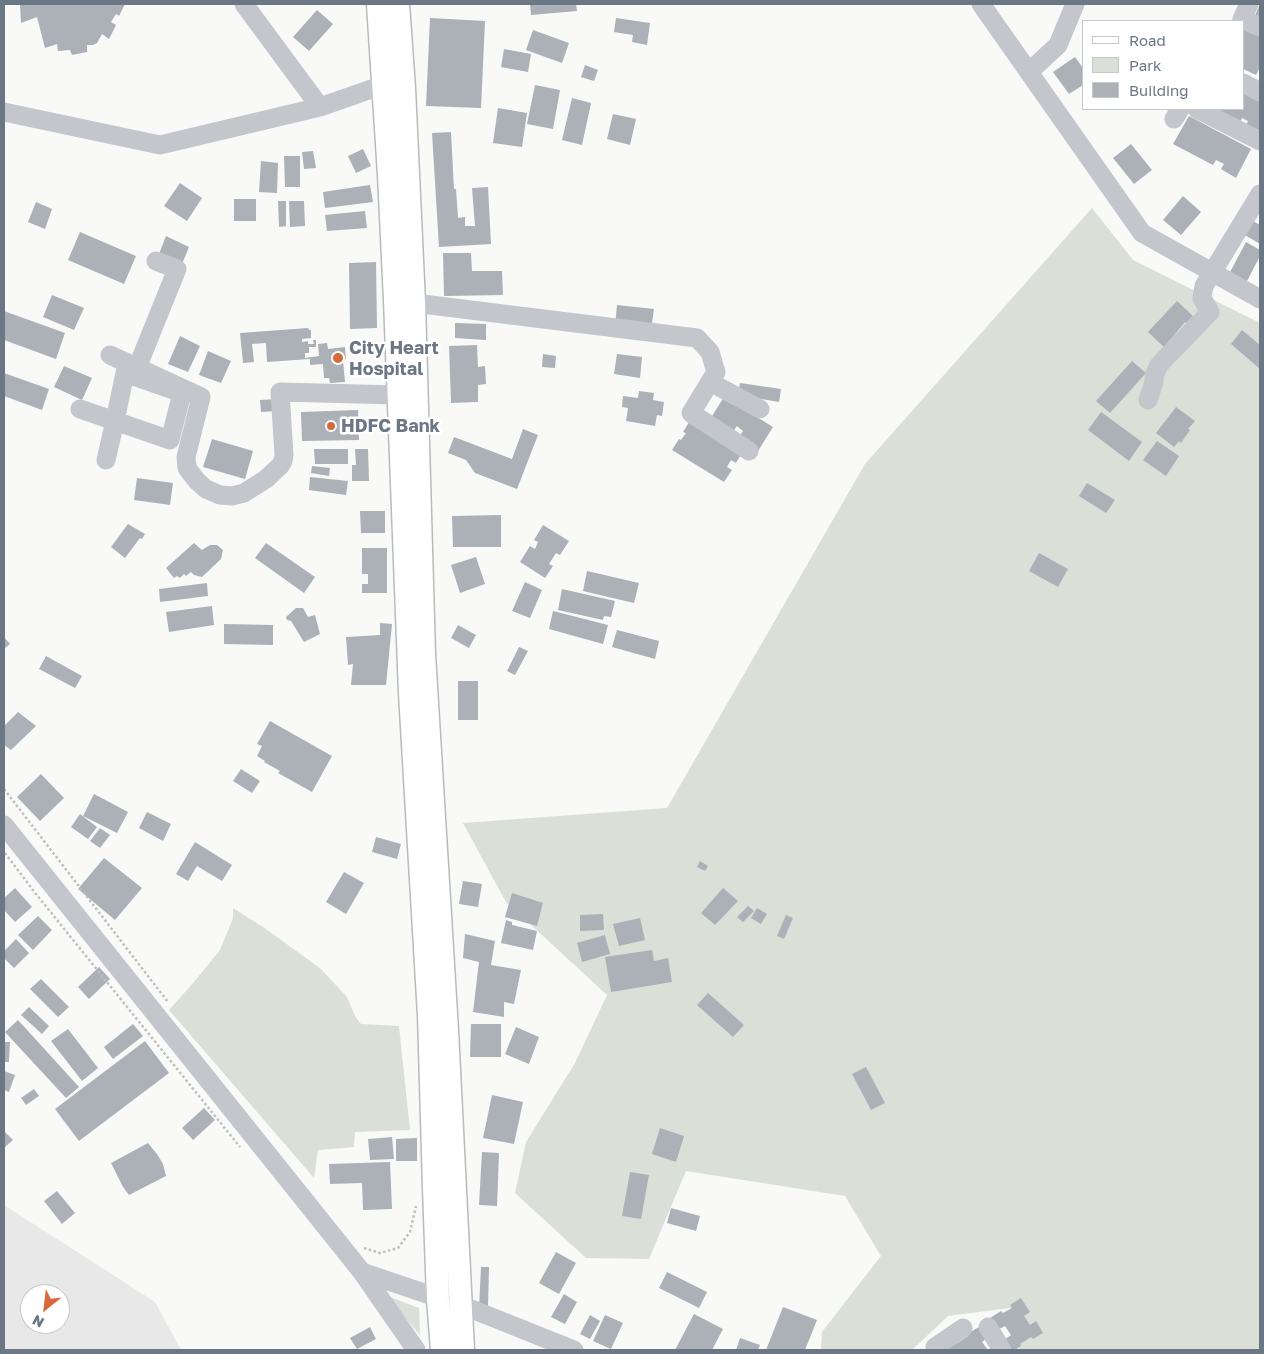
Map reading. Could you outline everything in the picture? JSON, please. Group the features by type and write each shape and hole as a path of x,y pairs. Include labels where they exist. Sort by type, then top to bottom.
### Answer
{"main road":[{"path":"378,4 391,99 414,303 424,654 447,1020 463,1350"},
{"path":"398,4 391,99 389,175 410,693 429,1015 438,1298 442,1350"}],"street":[{"path":"244,4 320,107"},
{"path":"981,4 1142,233 1260,299"},
{"path":"1029,72 1058,45 1075,4"},
{"path":"1249,4 1242,19 1260,28"},
{"path":"4,112 160,145 320,107 391,99"},
{"path":"1199,110 1260,141"},
{"path":"1148,400 1159,365 1210,312 1202,298 1204,286 1260,194"},
{"path":"137,368 177,269 156,260"},
{"path":"414,303 697,338 710,352 716,372 691,413 750,451"},
{"path":"110,356 202,397 186,457 187,468 206,489 220,495 232,496 244,493 266,478 284,460 280,392 398,395"},
{"path":"106,460 126,374 182,393 170,440"},
{"path":"710,382 760,410"},
{"path":"80,409 189,446"},
{"path":"4,825 362,1272 416,1350"},
{"path":"362,1272 460,1306 574,1350"},
{"path":"988,1327 1002,1350"},
{"path":"932,1349 963,1328"}],"path":[{"path":"4,789 168,1002"}],"shaded area":[{"path":"4,1205 155,1302 181,1350 4,1350"}],"green space":[{"path":"1092,208 1133,260 1260,323 1260,1350 1020,1350 1010,1308 948,1316 912,1350 821,1350 822,1332 881,1256 845,1196 686,1171 649,1259 586,1258 515,1193 526,1142 575,1063 607,995 506,902 463,823 667,808 865,464"},
{"path":"233,908 266,929 321,969 347,997 355,1016 361,1024 399,1026 410,1130 355,1132 354,1147 318,1150 314,1178 169,1010 220,950 233,918"},
{"path":"385,1295 419,1308 420,1335"}],"building":[{"path":"20,4 125,4 119,16 116,14 111,22 116,25 109,39 102,34 97,43 87,45 87,52 72,55 70,50 58,51 57,44 45,48 37,17 21,23"},
{"path":"530,4 576,4 577,11 531,15"},
{"path":"1260,4 1260,24 1253,20"},
{"path":"317,10 333,24 309,51 293,37"},
{"path":"430,18 485,21 481,108 426,106"},
{"path":"616,18 650,23 647,45 632,42 633,35 614,32"},
{"path":"1244,22 1260,30 1260,67 1256,75 1244,69"},
{"path":"533,30 569,43 562,63 526,50"},
{"path":"504,49 531,54 528,72 501,67"},
{"path":"1075,57 1082,67 1082,86 1069,94 1053,72"},
{"path":"585,65 598,70 594,81 581,77"},
{"path":"535,85 560,90 553,129 527,124"},
{"path":"1244,88 1260,96 1260,135 1245,127 1248,121 1242,118 1239,125 1208,110 1244,110"},
{"path":"572,98 591,103 582,145 562,140"},
{"path":"498,108 527,113 522,147 493,143"},
{"path":"613,114 636,119 630,145 607,139"},
{"path":"1189,116 1251,149 1236,178 1221,169 1224,164 1216,160 1213,165 1173,144"},
{"path":"451,132 454,189 456,189 458,218 465,217 465,226 475,226 472,188 488,187 491,244 439,247 432,133"},
{"path":"1131,144 1152,170 1134,184 1113,158"},
{"path":"363,149 371,166 356,173 348,156"},
{"path":"313,151 316,168 304,169 302,152"},
{"path":"284,156 300,156 300,187 285,187"},
{"path":"261,161 278,163 277,193 259,192"},
{"path":"180,183 202,198 187,221 164,206"},
{"path":"370,185 373,202 325,208 323,192"},
{"path":"1183,196 1201,212 1181,235 1163,220"},
{"path":"234,199 256,199 256,221 234,221"},
{"path":"278,201 286,201 286,226 279,227"},
{"path":"289,201 304,201 305,226 290,227"},
{"path":"36,202 52,209 45,229 28,222"},
{"path":"365,211 367,228 327,231 325,215"},
{"path":"1253,221 1260,225 1260,244 1245,235"},
{"path":"80,232 136,256 124,284 68,260"},
{"path":"166,236 189,247 182,264 159,254"},
{"path":"1246,242 1260,250 1260,256 1246,283 1229,274"},
{"path":"443,253 471,253 472,271 502,271 503,295 444,296"},
{"path":"376,262 377,328 350,329 349,263"},
{"path":"52,295 84,308 74,330 43,317"},
{"path":"1177,301 1193,316 1185,322 1164,347 1148,332"},
{"path":"617,305 654,309 651,330 615,326"},
{"path":"4,311 65,333 56,359 4,340"},
{"path":"455,323 486,324 486,340 455,338"},
{"path":"308,328 311,330 311,338 302,339 302,342 308,341 308,344 314,344 313,340 316,340 316,347 309,347 309,353 305,353 305,358 319,356 318,344 327,343 328,349 345,347 346,359 343,360 345,382 330,383 329,378 324,378 323,364 310,365 310,359 267,362 266,343 252,344 254,362 243,363 240,333"},
{"path":"1242,330 1260,345 1260,369 1231,344"},
{"path":"180,336 200,346 188,372 168,364"},
{"path":"477,345 478,367 485,366 486,384 478,385 478,402 451,403 449,346"},
{"path":"208,351 231,361 221,383 199,375"},
{"path":"543,354 556,356 555,368 542,367"},
{"path":"617,354 642,357 640,378 614,374"},
{"path":"1132,361 1146,373 1110,413 1096,401"},
{"path":"64,366 92,378 82,400 54,387"},
{"path":"4,373 49,389 42,410 4,396"},
{"path":"740,383 781,389 779,402 738,395"},
{"path":"639,391 654,393 653,400 664,402 662,416 657,415 655,426 626,421 628,408 622,407 623,396 638,398"},
{"path":"724,397 773,427 758,451 738,439 743,431 737,426 731,435 709,421"},
{"path":"277,399 277,411 261,412 260,400"},
{"path":"1176,407 1195,421 1188,429 1190,430 1181,443 1179,441 1174,447 1156,433"},
{"path":"358,410 359,440 302,441 301,412"},
{"path":"1101,412 1142,442 1129,461 1088,430"},
{"path":"691,419 743,451 736,463 731,460 727,467 732,470 724,482 672,450 679,439 681,440 686,433 683,432"},
{"path":"523,429 538,435 517,489 475,473 466,460 448,453 454,437 512,459"},
{"path":"212,439 253,451 245,479 203,467"},
{"path":"1157,441 1179,456 1166,476 1143,460"},
{"path":"314,449 348,449 348,464 315,464"},
{"path":"355,449 368,449 369,481 352,481 352,465 356,465"},
{"path":"312,466 330,468 329,476 311,473"},
{"path":"310,477 348,481 346,495 309,490"},
{"path":"137,478 173,483 170,505 134,500"},
{"path":"1087,483 1115,500 1106,513 1079,496"},
{"path":"360,511 385,511 385,533 361,533"},
{"path":"501,515 501,547 453,547 452,516"},
{"path":"128,524 145,534 125,558 111,547"},
{"path":"543,525 569,541 560,555 556,553 549,564 553,566 545,578 520,562 530,546 535,549 538,542 534,540"},
{"path":"194,543 202,550 210,545 217,545 223,550 221,559 202,577 191,572 186,576 184,574 180,578 177,576 174,578 166,568"},
{"path":"266,543 315,577 304,593 255,558"},
{"path":"362,548 387,548 387,593 362,593 362,584 368,584 368,574 362,574"},
{"path":"1039,553 1068,569 1058,587 1029,571"},
{"path":"476,557 485,584 460,593 451,565"},
{"path":"587,571 639,583 634,603 583,591"},
{"path":"525,582 542,590 530,618 512,611"},
{"path":"207,583 208,596 160,602 159,589"},
{"path":"562,589 615,601 611,617 604,616 603,620 558,610"},
{"path":"212,606 214,625 169,632 166,612"},
{"path":"296,608 303,608 308,617 315,615 320,634 304,642 291,621 287,620 286,617"},
{"path":"553,611 608,625 603,644 549,629"},
{"path":"380,623 392,624 386,685 351,685 353,664 348,665 346,637 380,635"},
{"path":"224,624 273,625 273,645 224,644"},
{"path":"458,625 476,635 469,648 451,638"},
{"path":"617,630 659,641 655,659 612,647"},
{"path":"4,637 10,644 4,649"},
{"path":"519,647 528,651 515,675 507,671"},
{"path":"46,656 82,676 75,688 39,669"},
{"path":"458,681 478,681 478,720 458,720"},
{"path":"18,712 36,726 11,750 4,745 4,726"},
{"path":"270,721 332,756 312,792 278,773 280,771 257,756 262,746 257,744"},
{"path":"241,769 260,781 252,793 233,781"},
{"path":"41,774 64,798 40,821 17,797"},
{"path":"94,794 128,812 117,833 83,816"},
{"path":"147,812 171,824 163,841 139,828"},
{"path":"80,814 97,827 88,839 71,827"},
{"path":"100,828 110,835 100,848 90,841"},
{"path":"376,837 401,844 397,859 372,852"},
{"path":"195,842 232,865 222,881 197,866 188,881 176,874"},
{"path":"104,858 142,888 115,920 78,889"},
{"path":"700,861 708,866 705,871 697,867"},
{"path":"344,872 364,883 346,914 326,902"},
{"path":"463,881 482,884 478,907 459,904"},
{"path":"15,888 32,907 15,922 4,910 4,898"},
{"path":"723,888 738,901 715,925 701,913"},
{"path":"512,893 543,903 537,926 505,917"},
{"path":"748,906 754,911 743,922 737,917"},
{"path":"757,908 767,914 761,924 751,918"},
{"path":"603,914 604,930 580,931 580,915"},
{"path":"786,915 793,918 784,939 777,936"},
{"path":"38,916 52,930 33,950 18,935"},
{"path":"640,918 645,940 619,946 613,924"},
{"path":"506,920 512,922 512,925 537,931 533,950 501,943"},
{"path":"465,934 495,941 491,965 521,970 514,1004 504,1002 504,1017 473,1012 479,962 463,958"},
{"path":"605,935 610,954 582,962 577,943"},
{"path":"16,939 29,953 14,968 4,958 4,951"},
{"path":"652,950 654,961 668,958 672,982 611,992 605,957"},
{"path":"99,967 110,979 89,999 78,987"},
{"path":"41,979 69,1007 58,1017 30,989"},
{"path":"708,993 744,1025 733,1037 697,1005"},
{"path":"29,1007 49,1026 42,1034 21,1015"},
{"path":"18,1020 79,1087 66,1098 5,1032"},
{"path":"133,1024 143,1036 113,1059 104,1047"},
{"path":"471,1024 501,1024 501,1057 470,1057"},
{"path":"516,1027 539,1037 529,1064 505,1054"},
{"path":"68,1029 98,1068 82,1081 51,1041"},
{"path":"145,1041 169,1073 79,1141 55,1109"},
{"path":"4,1042 10,1042 9,1062 4,1062"},
{"path":"866,1067 885,1103 871,1110 852,1074"},
{"path":"4,1071 15,1075 9,1092 4,1090"},
{"path":"34,1089 39,1096 26,1105 21,1098"},
{"path":"492,1095 523,1102 514,1144 483,1138"},
{"path":"204,1108 215,1120 193,1140 182,1128"},
{"path":"660,1128 684,1136 676,1162 652,1154"},
{"path":"4,1131 13,1140 4,1148"},
{"path":"392,1137 394,1159 370,1160 368,1139"},
{"path":"417,1138 417,1161 396,1161 396,1139"},
{"path":"148,1143 163,1164 166,1176 129,1195 111,1163"},
{"path":"482,1152 499,1153 497,1206 479,1205"},
{"path":"390,1162 392,1209 363,1210 362,1183 330,1184 329,1164"},
{"path":"630,1172 649,1175 641,1219 622,1216"},
{"path":"57,1191 75,1213 62,1224 44,1201"},
{"path":"671,1208 700,1216 696,1231 667,1223"},
{"path":"556,1252 576,1263 559,1294 539,1283"},
{"path":"481,1267 489,1267 488,1308 479,1308"},
{"path":"667,1272 707,1292 699,1308 659,1288"},
{"path":"564,1294 577,1302 565,1324 551,1317"},
{"path":"1021,1298 1030,1312 1024,1316 1030,1325 1036,1321 1043,1333 1033,1339 1031,1337 1020,1344 1021,1346 1015,1350 1010,1350 1004,1340 1011,1335 1005,1326 997,1330 990,1318 1001,1311 1003,1313 1012,1308 1010,1305"},
{"path":"783,1307 817,1320 805,1350 766,1350"},
{"path":"694,1314 723,1329 712,1350 675,1350"},
{"path":"590,1315 600,1321 590,1339 580,1334"},
{"path":"605,1315 623,1323 611,1349 593,1341"},
{"path":"370,1327 376,1339 357,1349 350,1338"},
{"path":"979,1327 986,1339 982,1342 988,1350 946,1350 956,1341 958,1343 968,1336 967,1334"},
{"path":"740,1338 760,1345 758,1350 736,1350"}],"place":[{"name":"City Heart Hospital","path":"338,358"},
{"name":"HDFC Bank","path":"331,426"}]}
